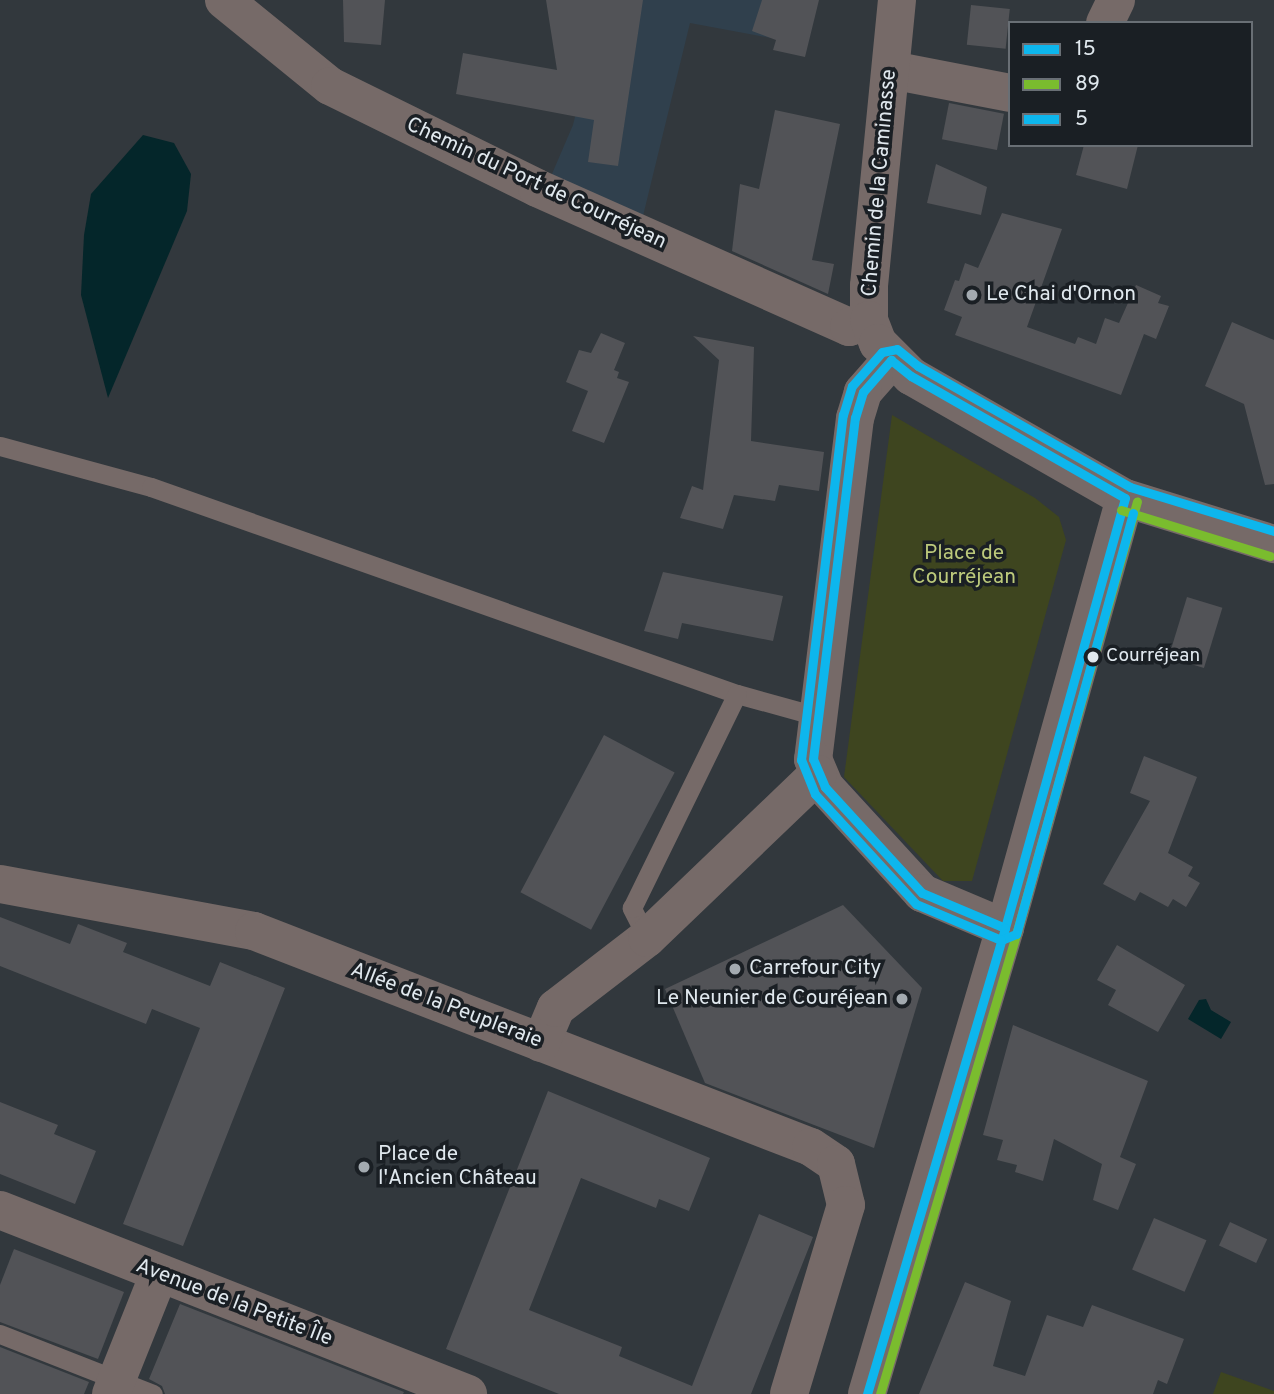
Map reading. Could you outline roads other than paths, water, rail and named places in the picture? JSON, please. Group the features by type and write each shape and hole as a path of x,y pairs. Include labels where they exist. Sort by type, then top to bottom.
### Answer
{"street":[{"name":"Chemin du Port de Courréjean","path":"224,0 342,92 537,188 849,327 869,320"},
{"name":"Chemin de la Caminasse","path":"891,360 878,343 869,320 897,0"},
{"path":"1106,21 1116,0"},
{"path":"891,70 1008,93"},
{"path":"1005,928 922,893 818,774 813,759 855,418 863,392 891,360 911,376 1125,498 1274,544"},
{"path":"867,1394 1005,928 1125,498"},
{"path":"541,1043 556,1008 647,938 818,774"},
{"name":"Allée de la Peupleraie","path":"0,884 254,931 811,1147 835,1164 846,1205 789,1394"},
{"name":"Avenue de la Petite Île","path":"0,1210 451,1391"},
{"path":"114,1387 159,1274"}],"lane":[{"path":"0,446 151,488 737,694 817,716"},
{"path":"647,938 632,908 737,694"},
{"path":"0,1334 114,1387 153,1394"}],"place":[{"name":"Le Chai d'Ornon","path":"972,295"},
{"name":"Courréjean","path":"1093,657"},
{"name":"Carrefour City","path":"735,969"},
{"name":"Le Neunier de Couréjean","path":"902,999"},
{"name":"Place de l'Ancien Château","path":"364,1167"}],"park label":[{"name":"Place de Courréjean","path":"964,566"}]}
